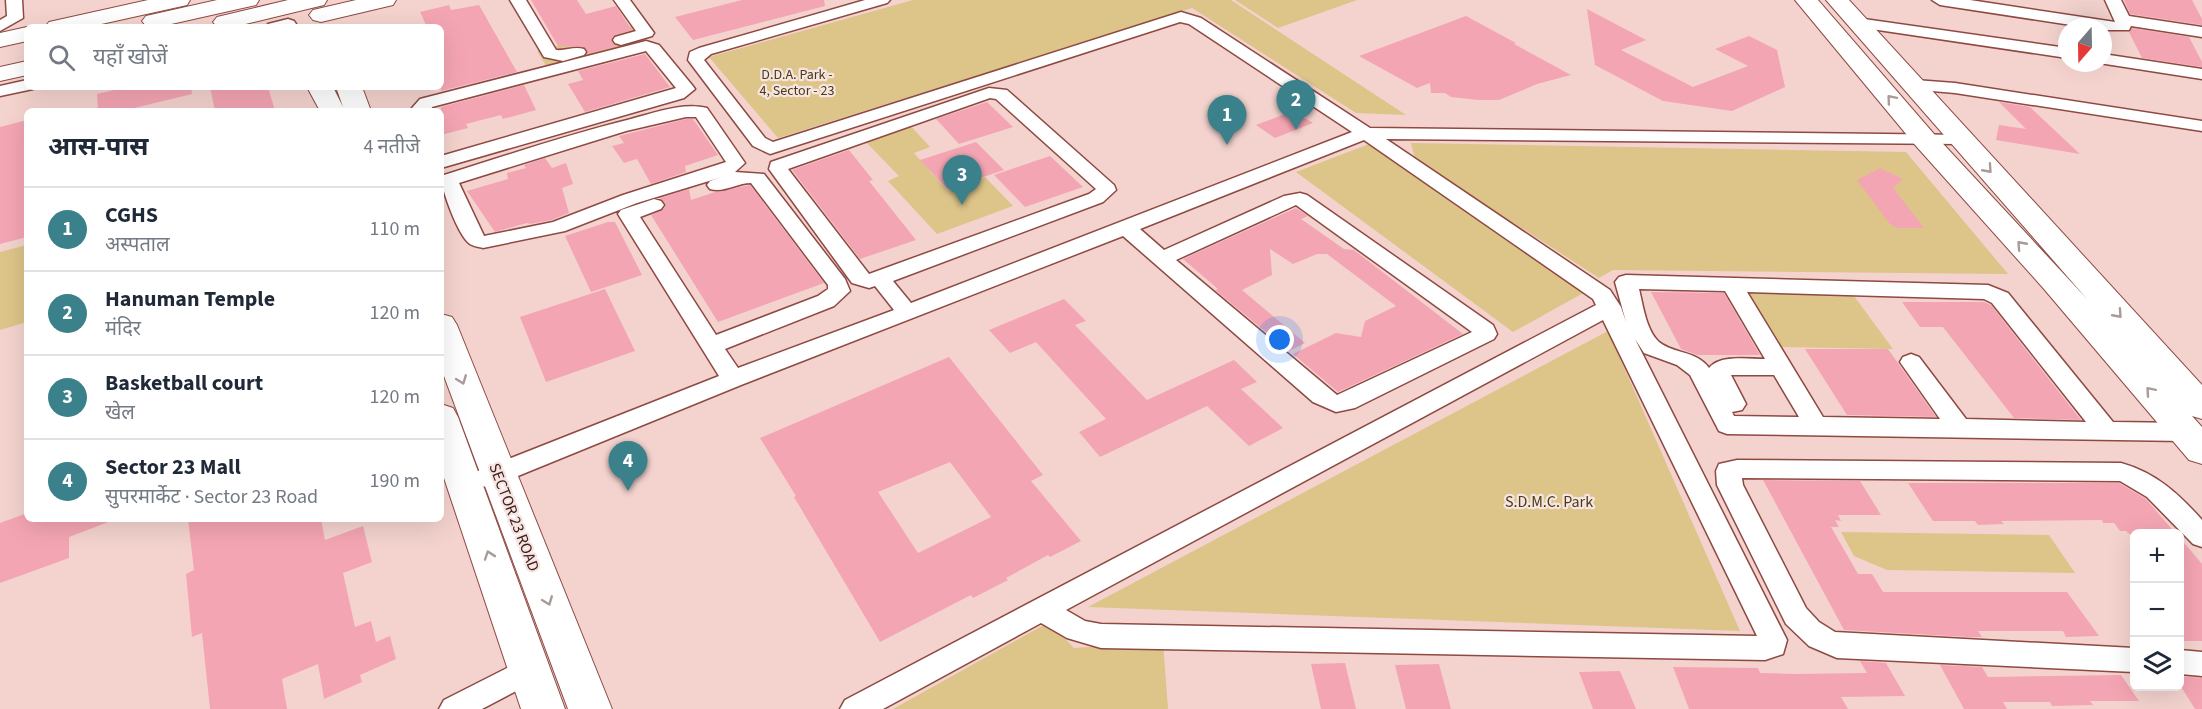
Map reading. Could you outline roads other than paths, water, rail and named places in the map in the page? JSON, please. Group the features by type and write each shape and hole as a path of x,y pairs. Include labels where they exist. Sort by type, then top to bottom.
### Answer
{"street":[{"path":"0,26 15,18 14,0"},
{"path":"71,24 179,0"},
{"path":"142,24 248,0"},
{"path":"226,24 385,0"},
{"path":"518,0 550,54 558,56 646,34 622,0"},
{"path":"882,0 705,51 696,56 696,60 759,142 770,148 1180,17 1195,21 1366,133 1602,295 1772,635 1773,645 1766,648 1101,636 1068,628 1042,609"},
{"path":"1806,0 1925,140 2055,282 2194,441"},
{"path":"1837,0 2202,407"},
{"path":"1940,0 2115,27 2122,27 2124,22"},
{"path":"2113,0 2124,22"},
{"path":"2124,22 2202,32"},
{"path":"1857,23 2058,52"},
{"path":"0,40 24,35"},
{"path":"421,108 426,103 646,46 653,48 686,89 678,94 444,160"},
{"path":"0,56 24,51"},
{"path":"2112,60 2202,74"},
{"path":"0,74 24,69"},
{"path":"0,91 24,86"},
{"path":"1915,86 1955,88 2202,126"},
{"path":"322,90 331,108"},
{"path":"350,90 357,108"},
{"path":"989,93 997,93 1104,185 1106,190 1096,198 880,278 869,280 859,278 778,169 781,164 989,93"},
{"path":"694,109 701,112 736,163 728,169 630,199 558,228 483,242 477,240 473,235 445,181 648,119 694,109"},
{"path":"482,480 906,311 1366,133 1962,140"},
{"path":"710,346 826,301 839,291 838,284 758,178 740,177 628,214 710,346 733,379"},
{"path":"1125,227 1162,259 1321,396 1336,403 1347,402 1486,332 1300,199 1291,200 1162,259"},
{"path":"880,278 906,311"},
{"path":"2107,431 2000,298 1988,292 1626,282 1639,328 1652,348 1685,360 1699,370 1727,425 2107,431 2194,441"},
{"path":"1732,285 1817,427"},
{"path":"855,709 1610,307"},
{"name":"SECTOR 23 ROAD","path":"444,336 529,670 543,709"},
{"path":"1911,362 1959,428"},
{"path":"1744,425 1720,378 1719,370 1725,367 1781,368"},
{"name":"SECTOR 23 ROAD","path":"444,422 482,480 590,709"},
{"path":"2130,660 1837,646 1821,640 1796,616 1730,485 1728,471 1737,469 2121,471 2146,482 2168,499 2202,537"},
{"path":"2184,662 2202,663"},
{"path":"454,709 529,670"}],"place":[{"name":"Hanuman Temple","path":"1296,130"},
{"name":"CGHS","path":"1227,145"},
{"name":"Basketball court","path":"962,205"},
{"name":"Sector 23 Mall","path":"628,491"}],"park label":[{"name":"D.D.A. Park - 4, Sector - 23","path":"797,82"},
{"name":"S.D.M.C. Park","path":"1549,501"}]}
